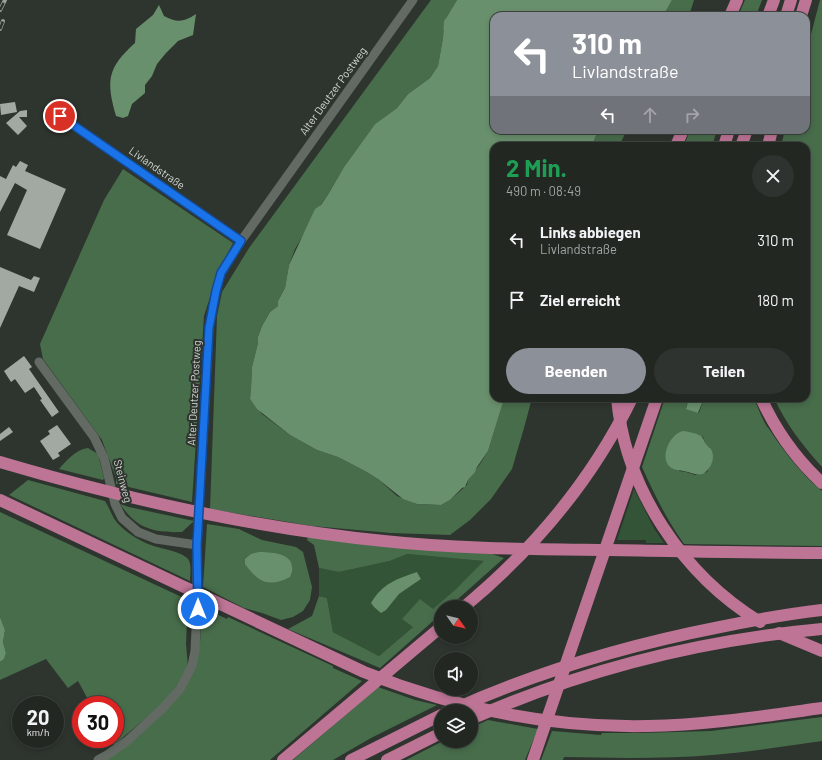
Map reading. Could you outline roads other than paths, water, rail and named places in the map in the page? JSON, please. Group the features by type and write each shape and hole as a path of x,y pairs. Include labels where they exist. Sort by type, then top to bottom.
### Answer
{"highway":[{"path":"732,12 737,0"},
{"path":"770,12 774,0"},
{"path":"787,12 791,0"},
{"path":"802,12 806,0"},
{"path":"617,402 628,450 640,484 656,516 689,562 715,589 769,628 800,643 822,651"},
{"path":"472,600 507,569 571,497 607,444 630,402"},
{"path":"533,760 656,402"},
{"path":"763,402 779,432 794,453 822,483"},
{"path":"0,462 111,493 214,516 288,529 384,541 484,547 822,554"},
{"path":"0,500 342,662 390,682 443,699 495,712 550,721 603,726 647,726 742,720 822,708"},
{"path":"467,704 529,679 601,655 692,632 777,616 822,610"},
{"path":"478,716 524,697 596,673 663,655 716,643 822,629"},
{"path":"283,760 434,633"},
{"path":"351,760 434,718"},
{"path":"387,760 434,736"}],"street":[{"name":"Alter Deutzer Postweg","path":"98,760 127,741 162,709 180,690 192,666 195,651 198,609 197,545 209,328 221,273 241,241 413,0"},
{"name":"Livlandstraße","path":"60,116 241,241"},
{"name":"Steinweg","path":"39,362 94,437 104,458 115,504 122,518 138,532 156,540 197,545"}],"railway":[{"path":"0,10 5,0"},
{"path":"0,29 3,21"}]}
